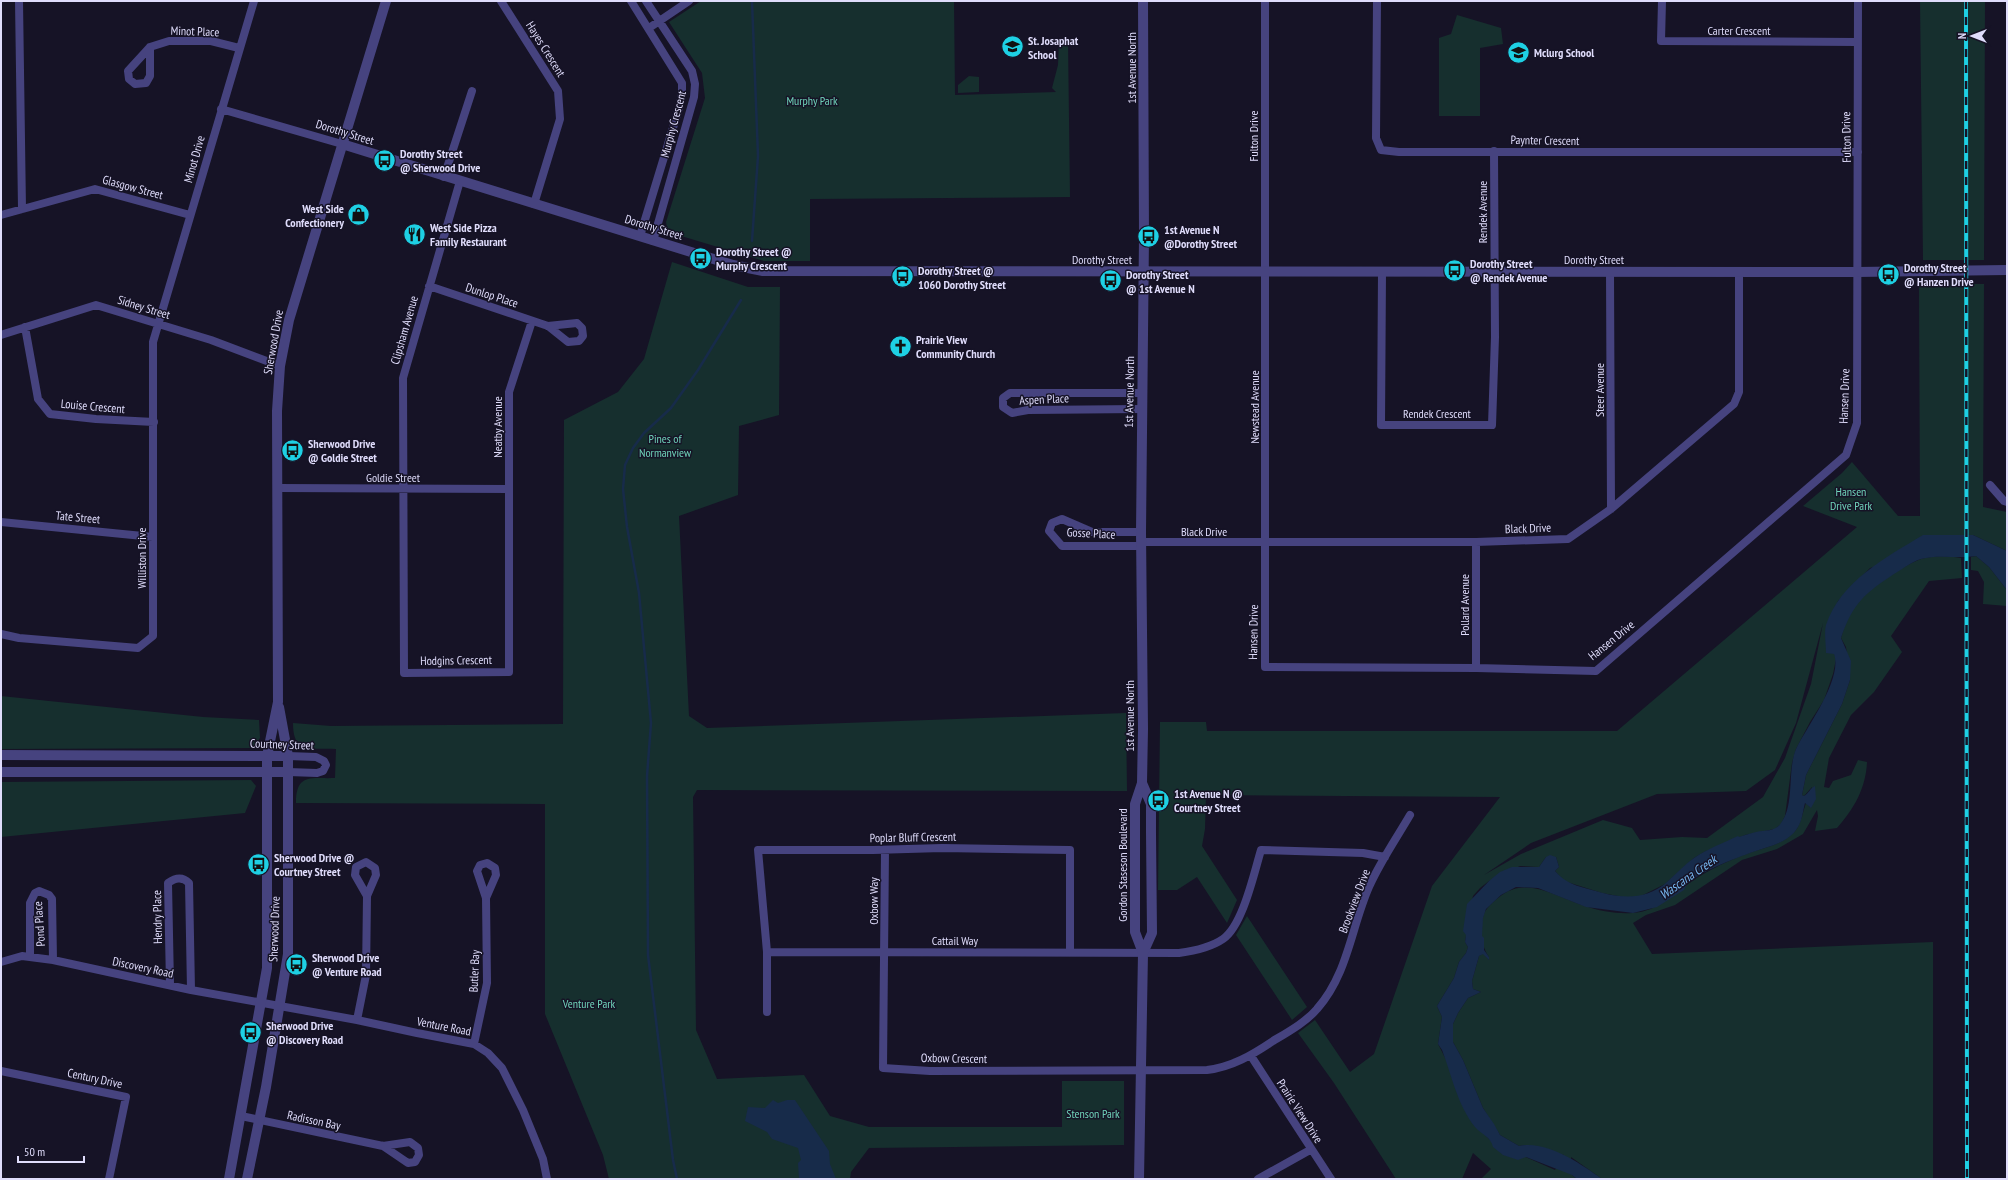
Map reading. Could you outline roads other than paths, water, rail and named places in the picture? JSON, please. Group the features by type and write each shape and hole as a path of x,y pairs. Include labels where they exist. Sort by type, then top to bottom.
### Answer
{"street":[{"path":"19,1 22,210"},
{"name":"Minot Drive","path":"158,324 254,1"},
{"name":"Sherwood Drive","path":"247,1179 259,1120 288,954 288,756 278,702 277,411 280,366 289,320 386,1"},
{"name":"Hayes Crescent","path":"502,1 558,91 560,118 534,204"},
{"name":"Murphy Crescent","path":"631,1 682,83 682,94 640,236"},
{"name":"Murphy Crescent","path":"646,1 692,71 695,84 694,97 653,241"},
{"path":"649,28 690,1"},
{"name":"1st Avenue North","path":"1142,783 1141,393 1144,272 1143,1"},
{"name":"Fulton Drive","path":"1265,1 1265,272"},
{"name":"Paynter Crescent","path":"1377,1 1376,138 1381,150 1398,152 1858,152"},
{"name":"Carter Crescent","path":"1662,1 1661,41 1858,42"},
{"name":"Fulton Drive","path":"1857,272 1858,1"},
{"name":"Minot Place","path":"150,47 169,41 212,41 239,48"},
{"path":"444,176 472,91"},
{"name":"Dorothy Street","path":"221,109 342,144 733,265 772,272 1857,272 2007,270"},
{"name":"Rendek Avenue","path":"1494,151 1494,272"},
{"name":"Clipsham Avenue","path":"402,489 403,378 460,181"},
{"name":"Glasgow Street","path":"1,215 95,189 190,215"},
{"name":"Newstead Avenue","path":"1265,272 1266,543"},
{"name":"Rendek Crescent","path":"1382,272 1381,425 1492,425 1494,272"},
{"name":"Steer Avenue","path":"1610,272 1611,509"},
{"name":"Black Drive","path":"1141,540 1266,543 1476,542 1568,538 1611,509 1734,404 1739,392 1739,272"},
{"name":"Hansen Drive","path":"1266,543 1265,667 1476,668 1596,671 1846,455 1857,422 1857,272"},
{"name":"Dunlop Place","path":"429,286 548,326"},
{"name":"Sidney Street","path":"1,335 96,305 211,340 280,366"},
{"name":"Neatby Avenue","path":"509,489 508,392 532,321"},
{"name":"Williston Drive","path":"1,634 19,638 138,648 153,636 153,342 158,324"},
{"name":"Louise Crescent","path":"25,327 38,399 50,414 96,419 154,422"},
{"name":"Aspen Place","path":"1141,393 1010,393 1003,398 1003,407 1012,413 1028,410 1141,409"},
{"path":"1990,485 2004,501 2007,502"},
{"name":"Goldie Street","path":"278,488 509,489"},
{"name":"Hodgins Crescent","path":"402,489 404,673 509,672 509,489"},
{"name":"Gosse Place","path":"1062,519 1092,532 1141,540 1062,546 1049,531 1052,523 1062,519"},
{"name":"Tate Street","path":"1,522 153,537"},
{"name":"Pollard Avenue","path":"1476,542 1476,668"},
{"name":"Sherwood Drive","path":"228,1179 241,1116 267,968 267,756 278,702"},
{"name":"Courtney Street","path":"1,755 288,756 316,757 324,761 326,765 323,771 317,773 267,771 1,772"},
{"name":"Gordon Staseson Boulevard","path":"1142,783 1135,804 1134,932 1143,953"},
{"name":"Gordon Staseson Boulevard","path":"1139,1179 1143,953 1152,933 1151,804 1142,783"},
{"path":"1385,856 1410,815"},
{"name":"Poplar Bluff Crescent","path":"767,952 758,850 885,850 942,848 1070,850 1070,952"},
{"name":"Oxbow Way","path":"885,850 885,952"},
{"name":"Brookview Drive","path":"1140,1071 1207,1070 1227,1066 1251,1056 1297,1025 1316,1010 1330,992 1341,970 1369,887 1385,856 1363,853 1261,850 1246,900 1237,921 1224,939 1200,950 1179,953 1143,953"},
{"name":"Hendry Place","path":"170,984 168,883 173,879 179,878 185,879 189,883 191,990"},
{"name":"Pond Place","path":"30,957 30,903 35,893 39,891 49,895 52,899 53,960"},
{"path":"357,1020 366,975 366,896"},
{"name":"Butler Bay","path":"474,1044 487,983 486,898"},
{"path":"767,952 767,1012"},
{"name":"Cattail Way","path":"767,952 1143,953"},
{"name":"Oxbow Crescent","path":"885,952 883,1068 930,1070 1140,1071"},
{"name":"Discovery Road","path":"1,962 22,956 53,960 170,984 191,990 279,1006"},
{"name":"Venture Road","path":"279,1006 474,1044 488,1054 502,1068 523,1110 543,1159 547,1179"},
{"name":"Prairie View Drive","path":"1251,1056 1310,1150 1331,1179"},
{"name":"Century Drive","path":"1,1071 126,1097 109,1179"},
{"name":"Radisson Bay","path":"241,1116 382,1146"},
{"path":"1258,1179 1310,1150"}],"water":[{"name":"Wascana Creek","path":"1923,535 1973,535 2007,551 2007,590 1989,567 1976,556 1935,557 1917,560 1910,564 1894,574 1861,600 1850,616 1841,638 1851,661 1850,680 1842,704 1806,775 1802,795 1804,796 1815,786 1816,799 1811,808 1805,803 1799,825 1789,837 1778,843 1715,867 1694,878 1684,890 1657,907 1633,913 1586,907 1538,888 1516,887 1501,895 1486,909 1483,918 1482,936 1484,938 1484,950 1489,957 1489,960 1483,954 1479,956 1472,981 1473,989 1481,992 1468,998 1458,1013 1453,1024 1453,1042 1463,1060 1483,1108 1500,1135 1519,1146 1530,1145 1552,1150 1574,1160 1602,1179 1577,1179 1572,1175 1526,1157 1518,1160 1503,1155 1493,1147 1488,1138 1475,1127 1469,1118 1459,1099 1442,1050 1438,1044 1442,1017 1437,1006 1454,978 1459,962 1466,953 1468,947 1465,942 1466,935 1463,931 1467,904 1500,872 1512,867 1539,867 1546,857 1550,855 1556,857 1559,867 1555,871 1572,884 1611,895 1631,896 1649,893 1667,882 1690,861 1710,849 1738,836 1770,830 1779,826 1788,807 1793,757 1829,689 1833,676 1835,664 1834,654 1826,653 1825,635 1826,625 1833,609 1853,583 1866,572"},
{"path":"773,1100 778,1103 787,1100 795,1100 829,1151 830,1164 836,1179 799,1179 798,1163 801,1160 798,1148 772,1139 767,1132 745,1121 748,1107 765,1108"}],"waterway":[{"path":"752,1 758,156 752,241"},
{"path":"677,1179 673,1160 648,955 647,776 651,723 639,593 627,527 623,489 625,465 633,448 644,433 671,408 698,370 741,300"}],"railway":[{"path":"1966,1 1967,1179"}],"place":[{"name":"St. Josaphat School","path":"1012,47"},
{"name":"Mclurg School","path":"1519,52"},
{"name":"Dorothy Street @ Sherwood Drive","path":"384,160"},
{"name":"West Side Confectionery","path":"359,215"},
{"name":"West Side Pizza Family Restaurant","path":"414,234"},
{"name":"1st Avenue N @Dorothy Street","path":"1149,236"},
{"name":"Dorothy Street @ Murphy Crescent","path":"700,258"},
{"name":"Dorothy Street @ Rendek Avenue","path":"1454,270"},
{"name":"Dorothy Street @ Hanzen Drive","path":"1889,274"},
{"name":"Dorothy Street @ 1060 Dorothy Street","path":"903,277"},
{"name":"Dorothy Street @ 1st Avenue N","path":"1111,281"},
{"name":"Prairie View Community Church","path":"900,346"},
{"name":"Sherwood Drive @ Goldie Street","path":"293,450"},
{"name":"1st Avenue N @ Courtney Street","path":"1159,800"},
{"name":"Sherwood Drive @ Courtney Street","path":"259,864"},
{"name":"Sherwood Drive @ Venture Road","path":"297,964"},
{"name":"Sherwood Drive @ Discovery Road","path":"251,1032"}],"park label":[{"name":"Murphy Park","path":"812,100"},
{"name":"Pines of Normanview","path":"665,445"},
{"name":"Hansen Drive Park","path":"1851,498"},
{"name":"Venture Park","path":"589,1003"},
{"name":"Stenson Park","path":"1093,1113"}]}
